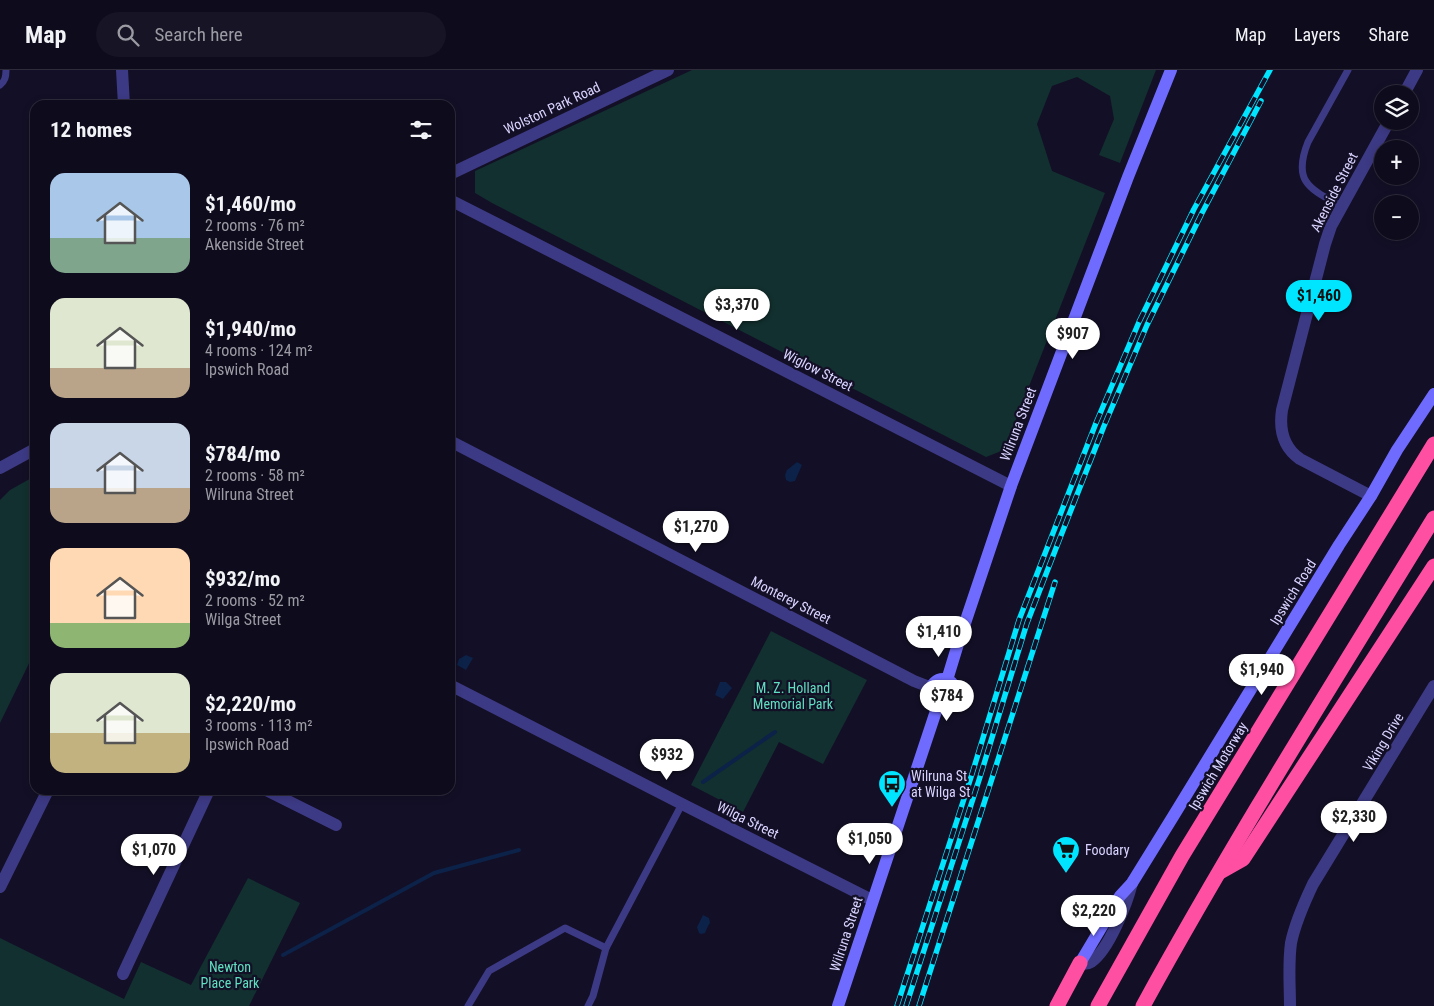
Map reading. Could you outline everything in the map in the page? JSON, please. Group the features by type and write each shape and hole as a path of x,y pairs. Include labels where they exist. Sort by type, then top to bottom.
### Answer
{"highway":[{"name":"Ipswich Motorway","path":"1098,1006 1182,856 1434,444"},
{"path":"1143,1006 1252,815 1434,518"},
{"path":"1218,874 1243,859 1434,566"},
{"path":"1057,1006 1080,963"}],"main road":[{"name":"Wilruna Street","path":"838,1006 939,702 947,702 954,695 954,688 947,680 953,657 1011,486 1124,187 1171,70"},
{"name":"Ipswich Road","path":"1080,963 1120,896 1132,883 1371,496 1397,450 1434,394"},
{"path":"939,702 933,698 932,688 936,681 947,680"}],"street":[{"path":"122,70 124,100"},
{"name":"Wolston Park Road","path":"455,172 668,70"},
{"path":"1409,85 1417,70"},
{"name":"Akenside Street","path":"1371,496 1293,454 1288,448 1281,431 1280,422 1330,226 1383,130"},
{"name":"Wiglow Street","path":"455,203 1011,486"},
{"name":"Monterey Street","path":"455,444 914,681 932,688"},
{"path":"0,468 30,453"},
{"name":"Viking Drive","path":"1290,1006 1291,944 1300,914 1313,884 1434,686"},
{"name":"Wilga Street","path":"455,688 872,900"},
{"path":"0,887 46,795"},
{"path":"123,974 207,795"},
{"path":"276,795 336,825"}],"lane":[{"path":"0,85 4,82 6,70"},
{"path":"1341,206 1310,186 1301,168 1308,142 1348,70"},
{"path":"588,1006 593,996 606,948 682,804"},
{"path":"468,1006 489,971 565,928 606,948"}],"green space":[{"path":"692,70 1156,70 1120,163 1099,155 1114,119 1110,96 1077,77 1052,86 1037,124 1052,171 1105,193 1004,450 986,457 475,193 475,171"},
{"path":"30,479 30,661 0,723 0,500 10,490"},
{"name":"M. Z. Holland Memorial Park","path":"771,631 867,680 823,764 779,742 743,812 691,785"},
{"name":"Newton Place Park","path":"248,878 300,903 249,1006 0,1006 0,938 124,999 141,962 191,985"}],"water":[{"path":"797,462 802,465 795,481 790,482 786,480 785,475 787,470"},
{"path":"466,655 473,658 466,670 457,665 459,659"},
{"path":"720,682 726,682 732,688 723,699 715,695"},
{"path":"703,915 709,918 710,923 705,933 701,934 697,927"}],"waterway":[{"path":"703,782 775,732"},
{"path":"283,955 434,873 519,850"}],"railway":[{"path":"897,1006 972,774 1019,620 1096,423 1139,322 1194,209 1270,70"},
{"path":"906,1006 980,777 1027,623 1060,538 1104,426 1147,325 1202,213 1261,101"},
{"path":"919,1006 1055,582"}],"place":[{"name":"Wilruna St at Wilga St","path":"892,808"},
{"name":"Foodary","path":"1066,874"}]}
